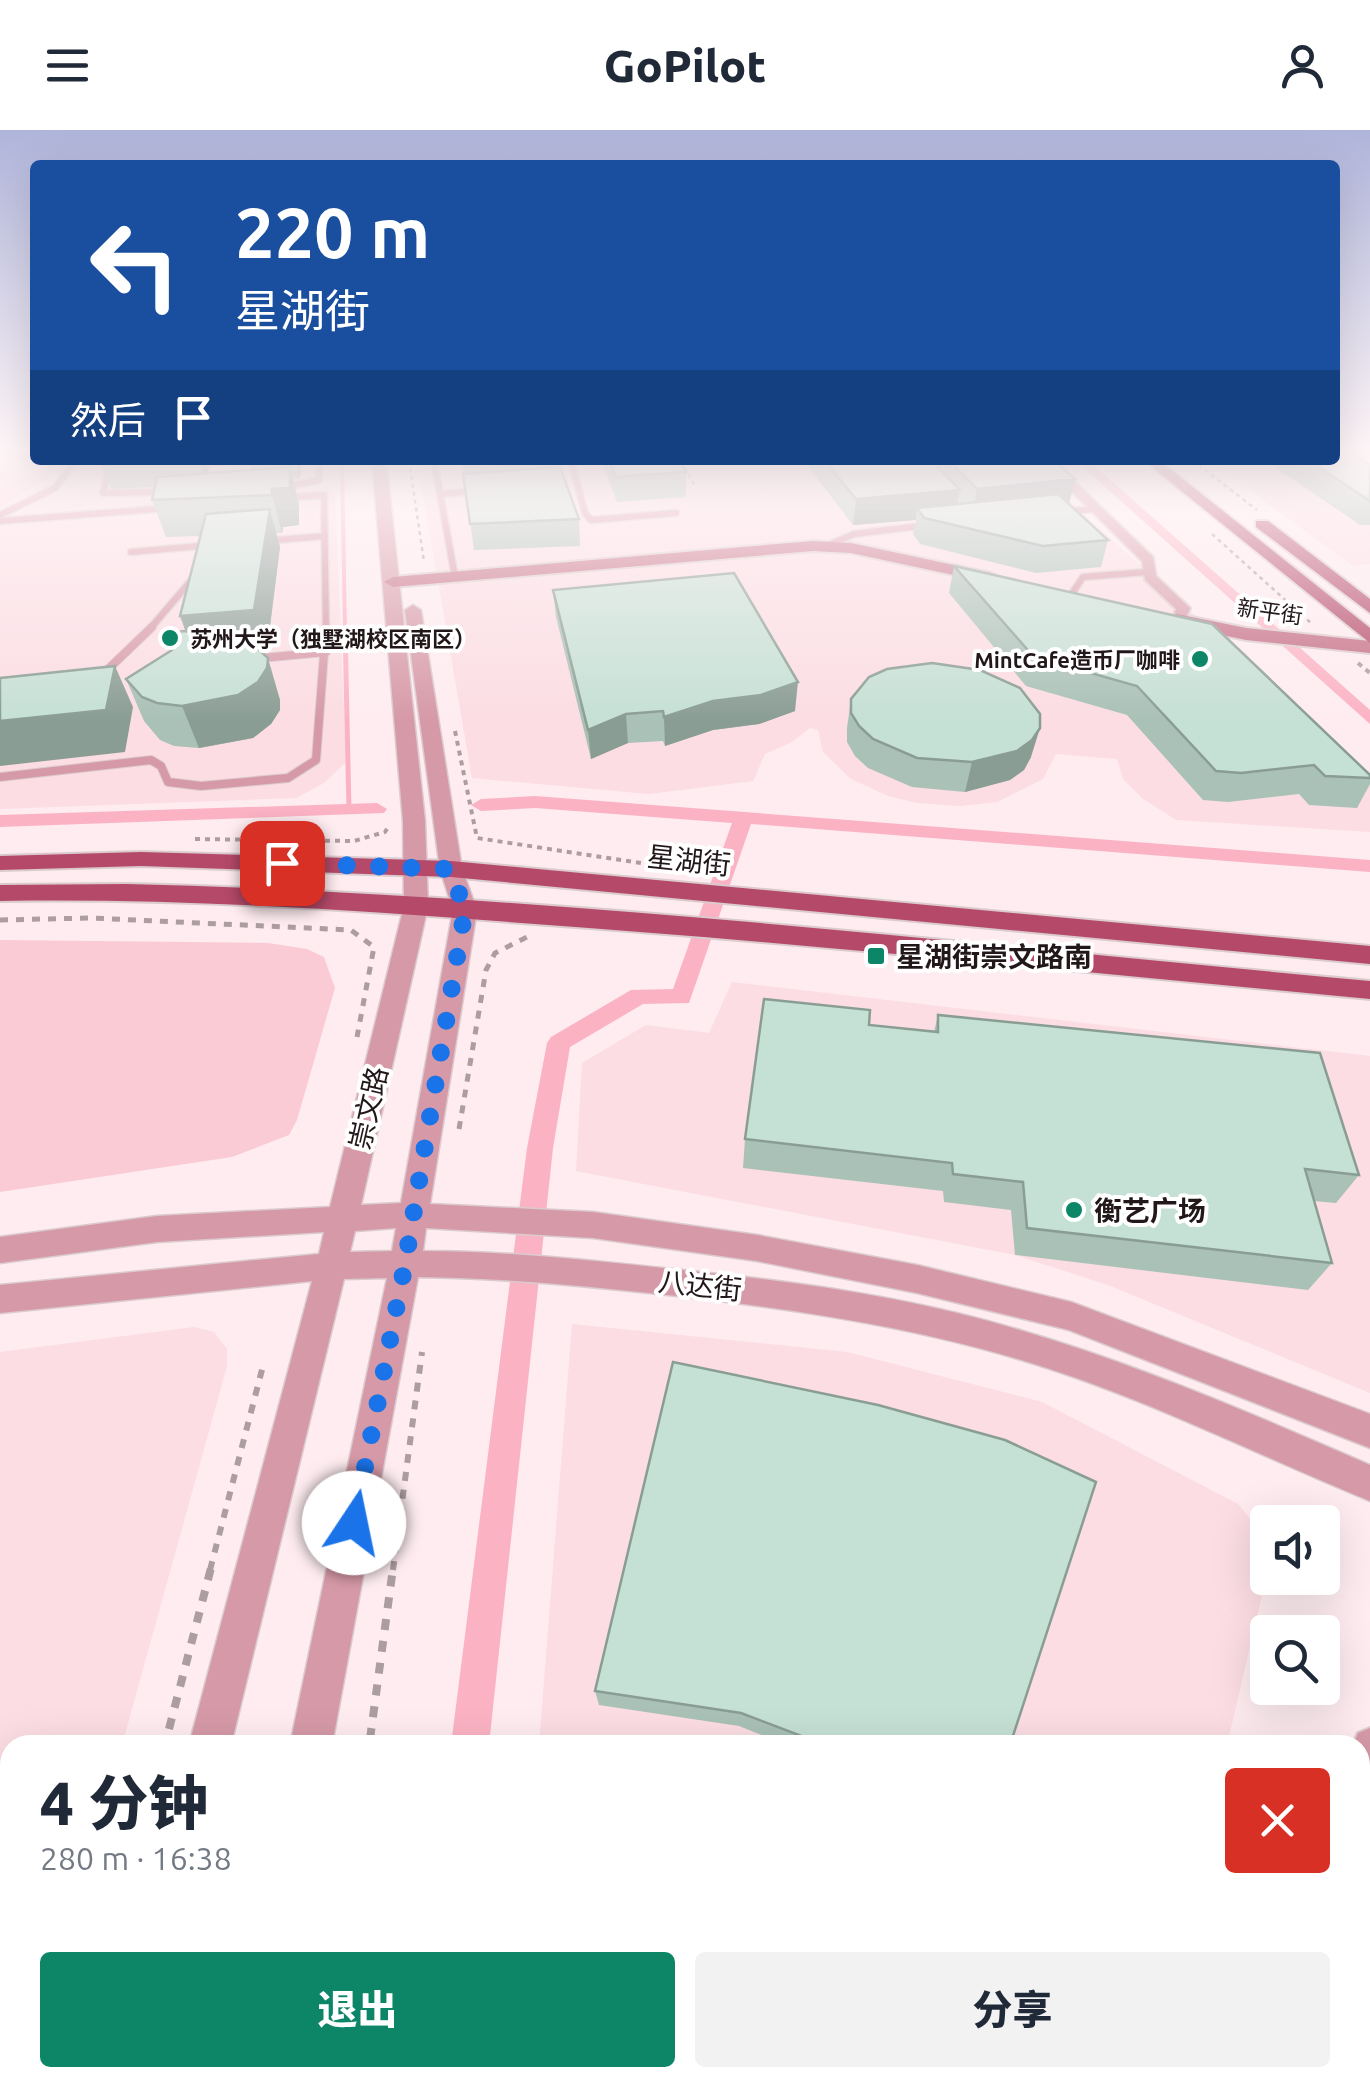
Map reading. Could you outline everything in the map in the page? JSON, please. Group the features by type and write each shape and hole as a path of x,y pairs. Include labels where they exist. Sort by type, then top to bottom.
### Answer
{"main road":[{"path":"1247,538 1370,637"},
{"path":"1280,538 1370,608"},
{"path":"401,582 826,546 865,550 1012,582"},
{"path":"1050,590 1080,597"},
{"name":"新平街","path":"1170,618 1246,634 1370,647"},
{"name":"星湖街","path":"0,862 141,860 418,867 687,881 756,899 1370,955"},
{"path":"0,893 222,896 416,906 678,925 1370,990"}],"street":[{"name":"崇文路","path":"313,1735 405,1264 465,910 450,869 436,770 393,538"},
{"name":"崇文路","path":"398,538 410,771 444,824"},
{"path":"1125,538 1148,560 1152,568 1147,572 1183,608 1170,618"},
{"name":"崇文路","path":"213,1735 331,1268 416,906 418,867 444,824"},
{"name":"八达街","path":"0,1250 157,1228 412,1215 593,1225 757,1248 900,1275 1071,1316 1370,1431"},
{"name":"八达街","path":"0,1299 405,1264 484,1265 760,1291 917,1319 1085,1366 1370,1483"}],"lane":[{"path":"246,542 295,538"},
{"path":"0,778 151,760 160,766 168,782 180,786 288,778 316,760 326,652 325,538"},
{"path":"448,538 455,577"},
{"path":"826,546 844,538"},
{"path":"130,552 226,544"},
{"path":"97,680 170,611 193,580 206,546"},
{"path":"1080,597 1082,577 1147,572"},
{"path":"239,660 326,652"}],"path":[{"path":"420,538 425,570"},
{"path":"1217,538 1327,643 1370,673"},
{"path":"444,824 491,842 586,852 687,881"},
{"path":"0,920 91,918 345,928 371,943 375,958"},
{"path":"458,1129 489,960 504,947 532,934"},
{"path":"371,1735 422,1352"},
{"path":"168,1729 264,1362"}],"shaded area":[{"name":"苏州大学（独墅湖校区南区）","path":"0,538 337,538 346,762 324,783 296,798 0,809"},
{"path":"431,538 1111,538 1370,775 1370,832 1176,820 1142,798 1123,779 1117,759 1056,754 1043,779 997,802 960,806 917,803 888,796 851,779 823,752 818,730 810,728 792,742 765,754 753,781 649,794 472,778"},
{"path":"1315,538 1370,538 1370,564 1353,566"},
{"path":"0,940 268,943 307,949 324,957 335,988 297,1120 289,1135 232,1157 0,1192"},
{"name":"衡艺广场","path":"732,982 1370,1056 1370,1393 1108,1285 1015,1255 576,1171 582,1063 646,1025 709,1033"},
{"path":"572,1324 847,1352 1042,1402 1238,1504 1250,1518 1250,1595 1262,1595 1257,1615 1250,1615 1250,1647 1229,1735 540,1735"},
{"path":"194,1327 214,1332 227,1349 227,1366 125,1735 0,1735 0,1352"}],"building":[{"path":"200,538 265,538 254,610 180,616"},
{"path":"1010,538 1108,540 1043,546"},
{"path":"954,566 1212,624 1370,778 1325,776 1314,765 1241,773 1216,771 1137,686 1034,657"},
{"path":"734,573 798,682 761,695 713,701 664,717 663,711 626,714 588,730 553,590"},
{"path":"176,632 257,648 268,658 267,668 258,682 238,695 182,706 142,697 126,679 172,650"},
{"path":"932,663 980,670 1020,688 1040,714 1040,728 1032,740 1017,751 972,762 917,758 873,739 859,726 851,713 851,699 869,677 887,669"},
{"path":"115,666 106,710 0,721 0,678"},
{"path":"764,999 870,1010 869,1025 938,1032 938,1015 1320,1053 1359,1175 1305,1169 1332,1263 1027,1228 1023,1182 953,1174 952,1163 745,1139"},
{"path":"673,1362 878,1405 1005,1440 1096,1482 1013,1735 799,1735 741,1713 595,1691"}],"waterway":[{"path":"343,538 345,630"},
{"path":"1168,538 1370,719"},
{"path":"345,627 349,811"},
{"path":"481,805 535,802 1370,866"},
{"path":"0,821 377,809"},
{"path":"471,1735 540,1148 559,1043 639,996 681,997 743,818"}],"place":[{"name":"苏州大学（独墅湖校区南区）","path":"170,638"},
{"name":"MintCafe造币厂咖啡","path":"1200,659"},
{"name":"星湖街崇文路南","path":"876,956"},
{"name":"衡艺广场","path":"1074,1210"}],"route":[{"path":"282,863 450,869 465,910 405,1264 354,1523"}]}
